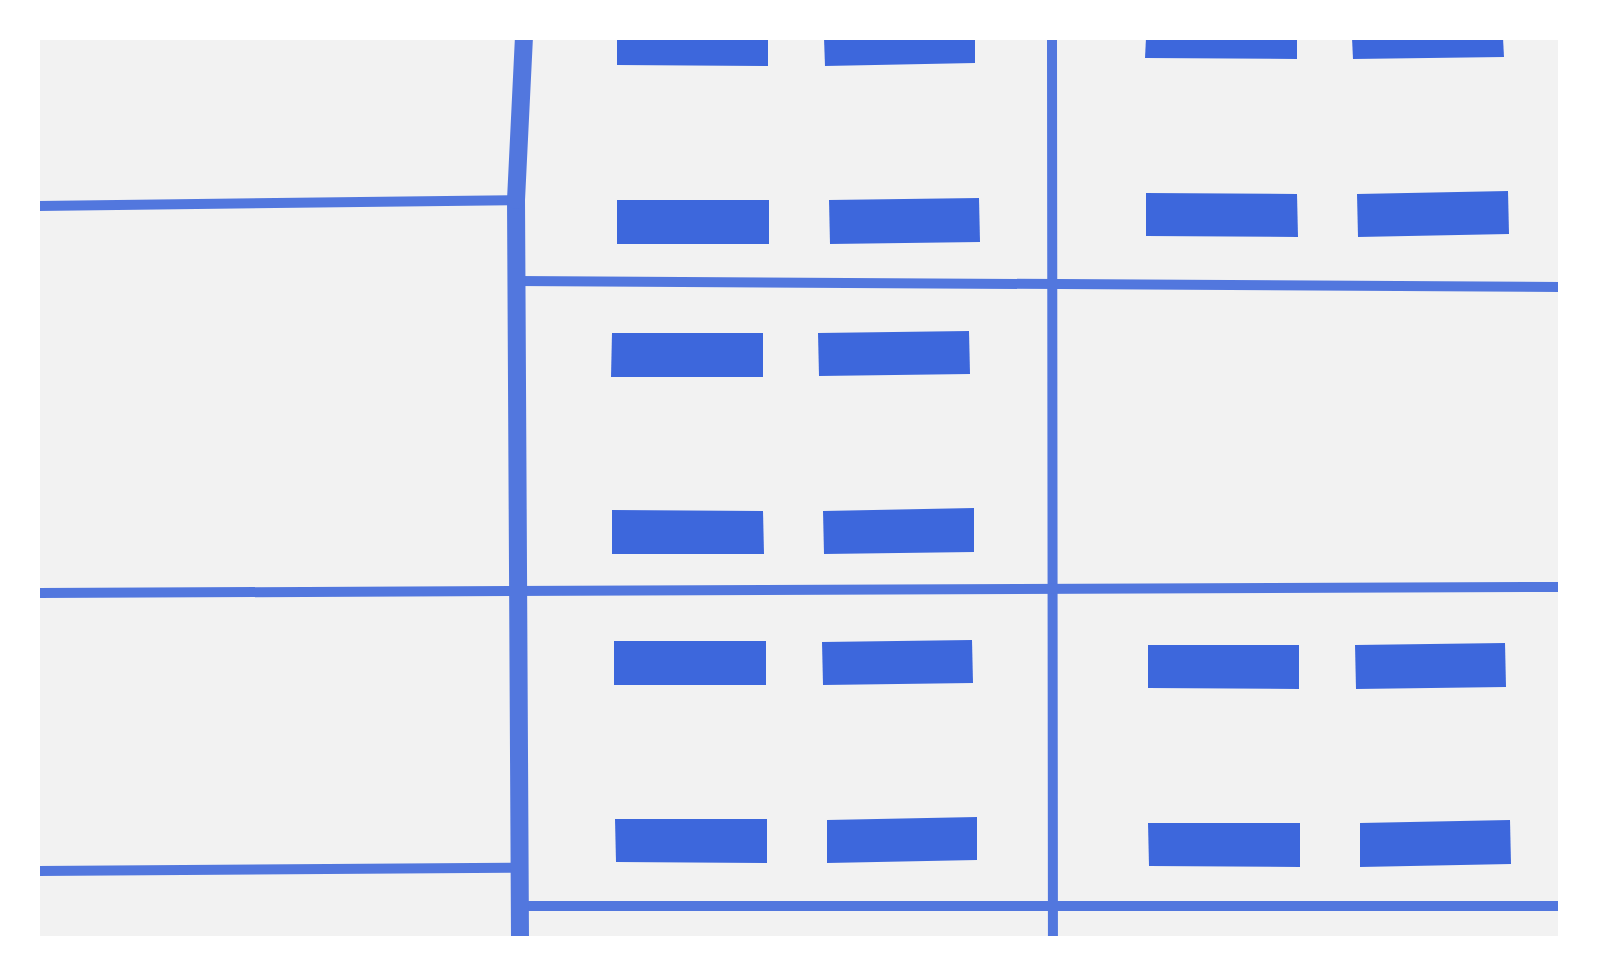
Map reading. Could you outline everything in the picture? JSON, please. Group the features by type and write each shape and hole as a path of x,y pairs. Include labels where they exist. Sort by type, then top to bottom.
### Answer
{"street":[{"path":"520,938 516,200 524,38"},
{"path":"1052,38 1053,938"},
{"path":"38,206 516,200"},
{"path":"517,282 1560,287"},
{"path":"38,593 1560,587"},
{"path":"38,871 520,868"},
{"path":"520,906 1560,906"}],"building":[{"path":"617,38 768,38 768,66 617,65"},
{"path":"824,38 975,38 975,63 825,66"},
{"path":"1146,38 1297,38 1297,59 1145,58"},
{"path":"1352,38 1503,38 1504,57 1353,59"},
{"path":"1508,191 1509,234 1358,237 1357,194"},
{"path":"1146,193 1297,194 1298,237 1146,236"},
{"path":"979,198 980,242 830,244 829,200"},
{"path":"617,200 769,200 769,244 617,244"},
{"path":"969,331 970,374 819,376 818,333"},
{"path":"612,333 763,333 763,377 611,377"},
{"path":"974,508 974,552 824,554 823,511"},
{"path":"612,510 763,511 764,554 612,554"},
{"path":"972,640 973,683 823,685 822,642"},
{"path":"614,641 766,641 766,685 614,685"},
{"path":"1505,643 1506,687 1356,689 1355,645"},
{"path":"1148,645 1299,645 1299,689 1148,688"},
{"path":"977,817 977,860 827,863 827,820"},
{"path":"615,819 767,819 767,863 616,862"},
{"path":"1510,820 1511,864 1360,867 1360,823"},
{"path":"1148,823 1300,823 1300,867 1149,866"}]}
